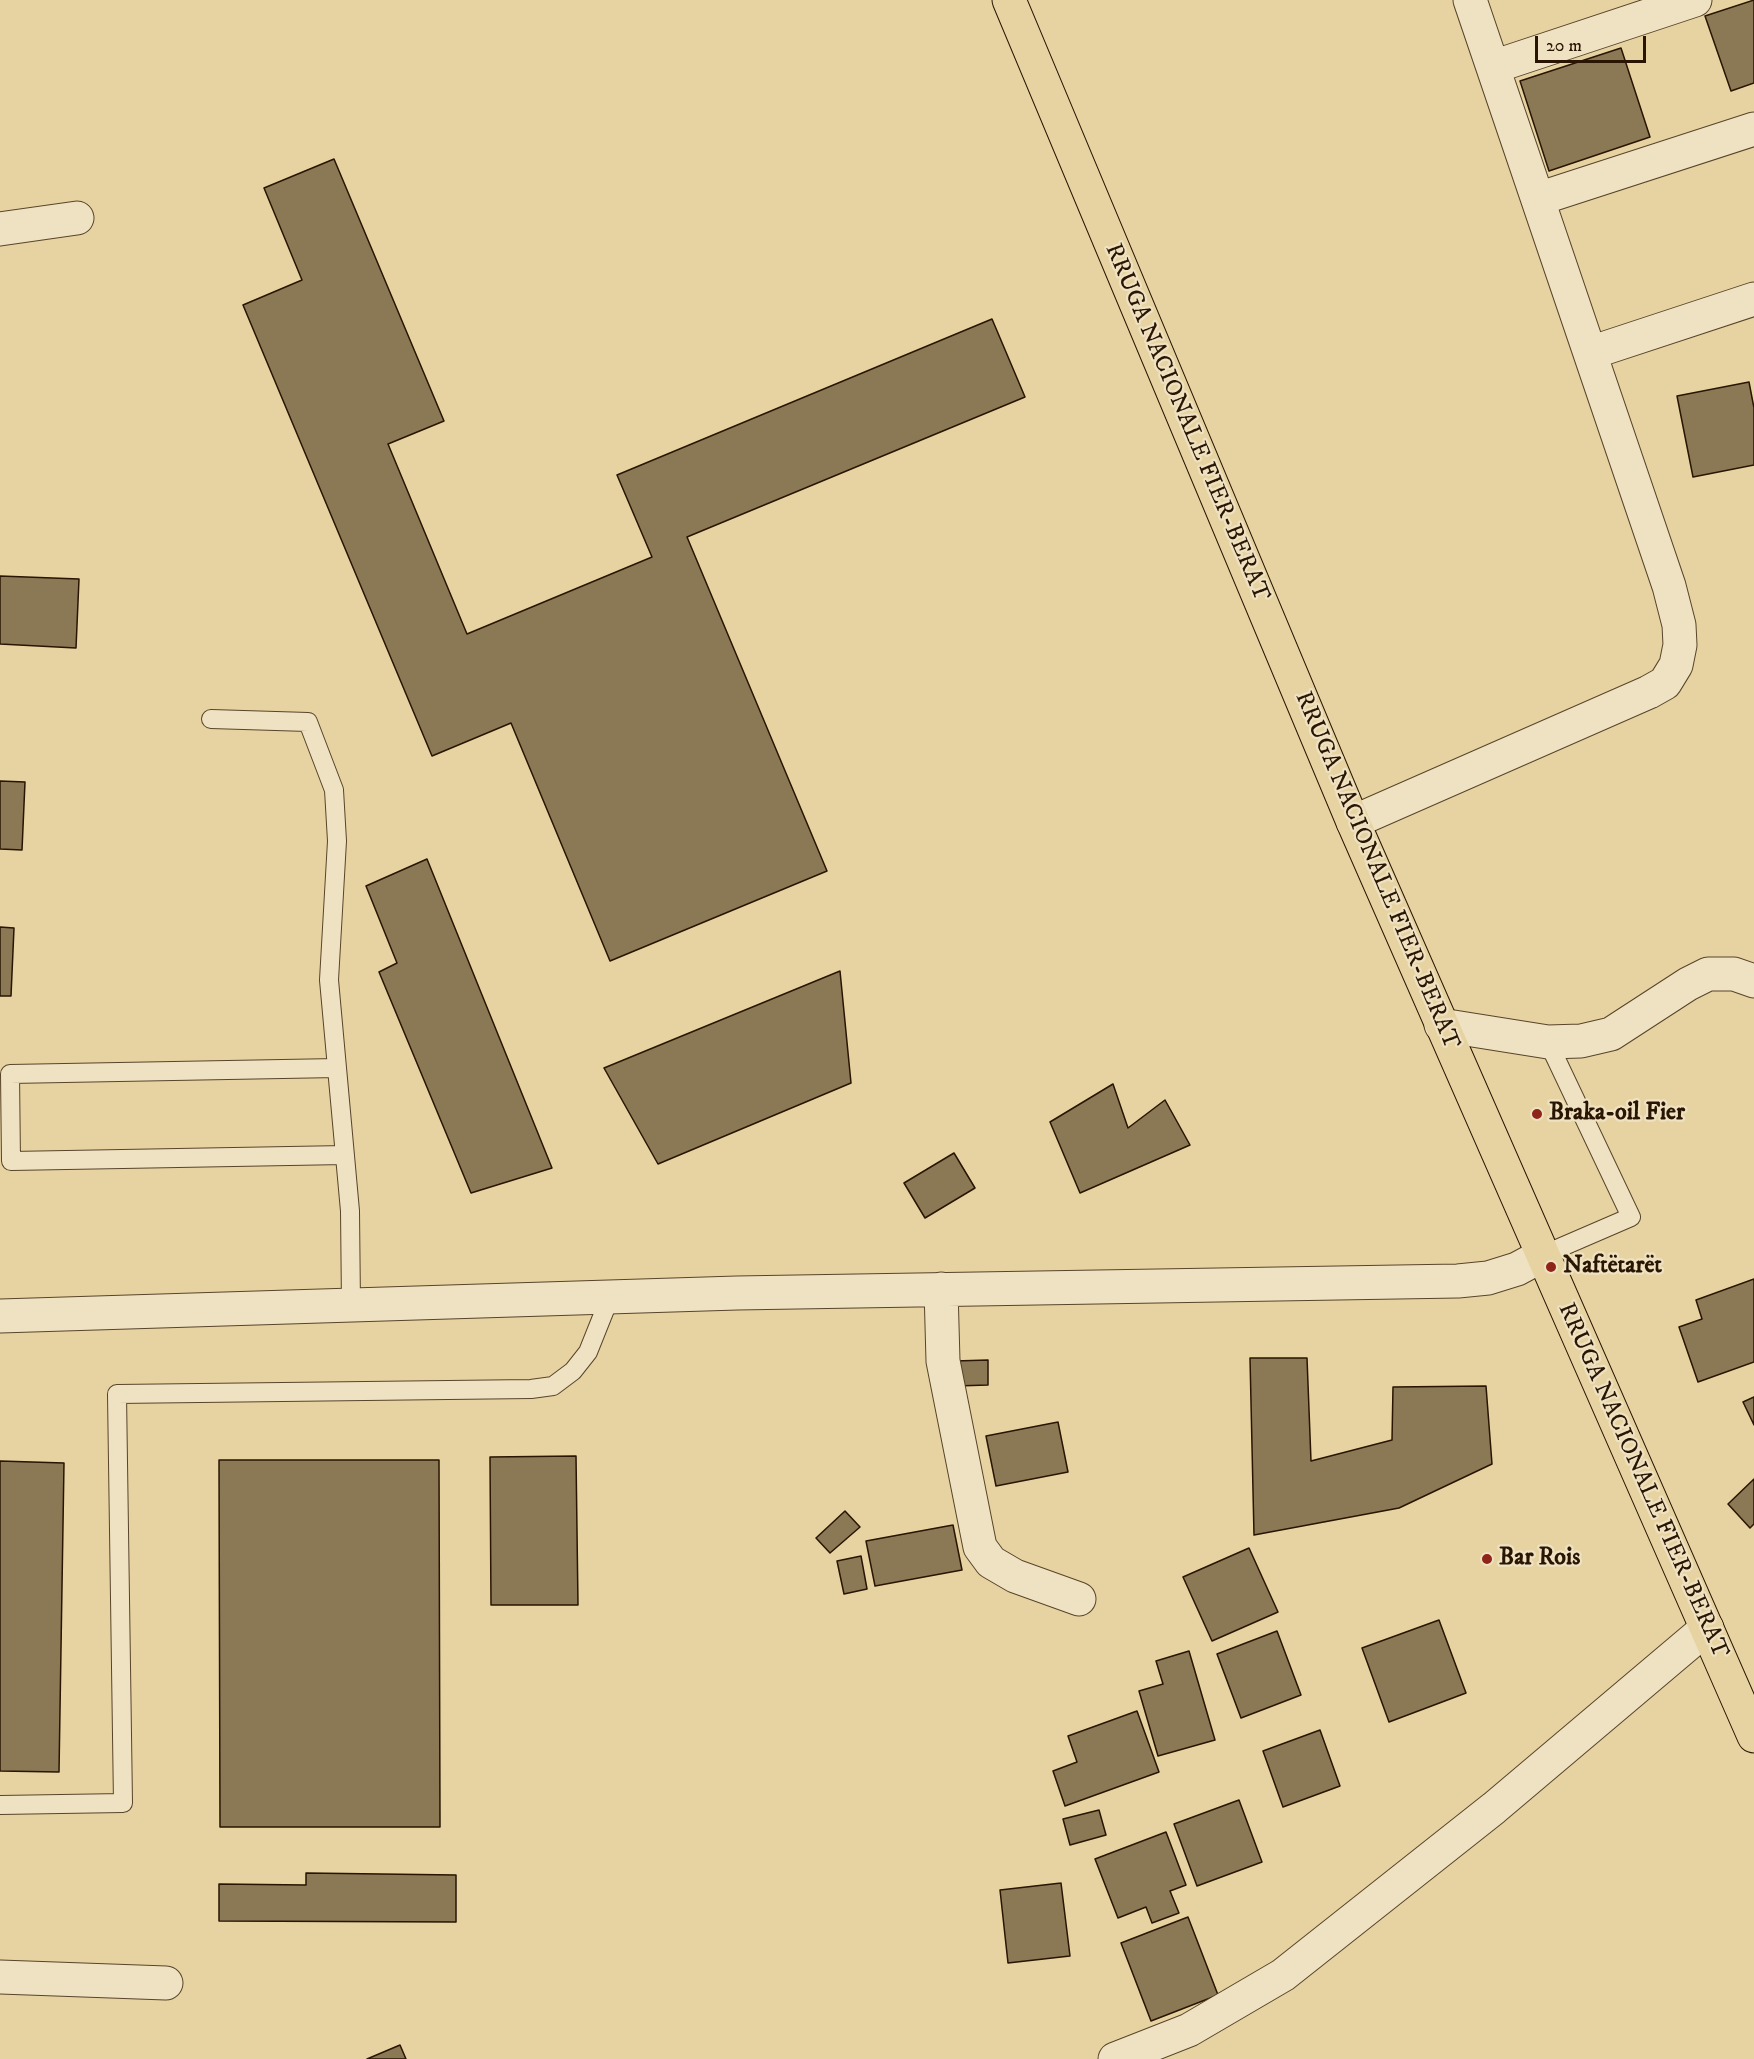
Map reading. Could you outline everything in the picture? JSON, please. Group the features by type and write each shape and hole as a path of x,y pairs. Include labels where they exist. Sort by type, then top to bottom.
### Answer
{"main road":[{"name":"RRUGA NACIONALE FIER-BERAT","path":"1009,0 1353,822 1754,1736"}],"street":[{"path":"1353,822 1649,692 1665,683 1676,665 1680,645 1679,625 1669,586 1470,0"},
{"path":"1493,67 1695,0"},
{"path":"1538,199 1754,129"},
{"path":"0,229 77,218"},
{"path":"1590,353 1754,299"},
{"path":"1441,1025 1548,1042 1581,1041 1611,1034 1688,984 1708,974 1734,974 1754,981"},
{"path":"0,1316 737,1293 1458,1281 1488,1278 1517,1269 1543,1255"},
{"path":"941,1289 943,1362 980,1547 991,1562 1015,1576 1079,1599"},
{"path":"1115,2059 1189,2030 1283,1975 1494,1808 1707,1628"},
{"path":"0,1977 166,1983"}],"lane":[{"path":"211,718 308,722 334,790 337,841 329,980 350,1210 351,1305"},
{"path":"1543,1255 1630,1217 1548,1042"},
{"path":"337,1068 10,1074 11,1161 345,1155"},
{"path":"0,1805 123,1803 117,1394 531,1389 553,1386 573,1371 588,1352 610,1297"}],"building":[{"path":"1754,0 1754,83 1731,91 1705,16"},
{"path":"1621,48 1650,137 1549,171 1520,81"},
{"path":"334,159 444,421 388,444 467,634 652,557 617,475 992,319 1025,397 687,537 827,871 610,961 511,723 432,756 243,305 302,280 264,188"},
{"path":"1749,382 1754,408 1754,465 1693,477 1677,396"},
{"path":"0,576 79,579 76,648 0,644"},
{"path":"0,781 25,782 22,850 0,849"},
{"path":"427,859 552,1168 471,1193 379,972 397,963 366,886"},
{"path":"0,927 14,928 11,996 0,996"},
{"path":"840,971 851,1083 658,1164 604,1068"},
{"path":"1113,1084 1128,1128 1165,1100 1190,1145 1080,1193 1050,1122"},
{"path":"954,1153 975,1188 925,1218 904,1183"},
{"path":"1754,1279 1754,1362 1698,1382 1679,1327 1702,1319 1696,1300"},
{"path":"1250,1358 1307,1358 1311,1461 1392,1440 1393,1387 1486,1386 1492,1464 1399,1508 1254,1535"},
{"path":"988,1360 988,1385 956,1386 955,1361"},
{"path":"1754,1397 1754,1425 1743,1402"},
{"path":"1058,1422 1068,1472 996,1486 986,1436"},
{"path":"576,1456 578,1605 491,1605 490,1457"},
{"path":"219,1460 439,1460 440,1827 220,1827"},
{"path":"0,1461 64,1463 59,1772 0,1771"},
{"path":"1754,1479 1754,1524 1750,1528 1728,1504"},
{"path":"845,1511 860,1527 830,1553 816,1538"},
{"path":"953,1525 962,1570 875,1586 866,1541"},
{"path":"1249,1548 1278,1612 1212,1641 1183,1577"},
{"path":"861,1556 867,1589 844,1594 837,1561"},
{"path":"1439,1620 1466,1693 1389,1722 1362,1648"},
{"path":"1277,1631 1301,1695 1241,1718 1217,1654"},
{"path":"1189,1651 1215,1740 1158,1756 1139,1691 1163,1684 1156,1661"},
{"path":"1137,1711 1159,1772 1065,1806 1053,1771 1077,1762 1068,1736"},
{"path":"1320,1730 1340,1786 1283,1807 1263,1751"},
{"path":"1239,1800 1262,1862 1197,1886 1174,1824"},
{"path":"1099,1810 1106,1835 1070,1845 1063,1819"},
{"path":"1166,1832 1186,1885 1170,1891 1179,1913 1152,1923 1146,1907 1118,1918 1095,1859"},
{"path":"306,1873 456,1875 456,1922 219,1921 219,1884 306,1885"},
{"path":"1061,1883 1070,1956 1008,1963 1000,1890"},
{"path":"1188,1917 1218,1995 1151,2021 1121,1943"},
{"path":"400,2045 406,2059 367,2059"}],"place":[{"name":"Braka-oil Fier","path":"1537,1114"},
{"name":"Naftëtarët","path":"1551,1267"},
{"name":"Bar Rois","path":"1487,1559"}]}
